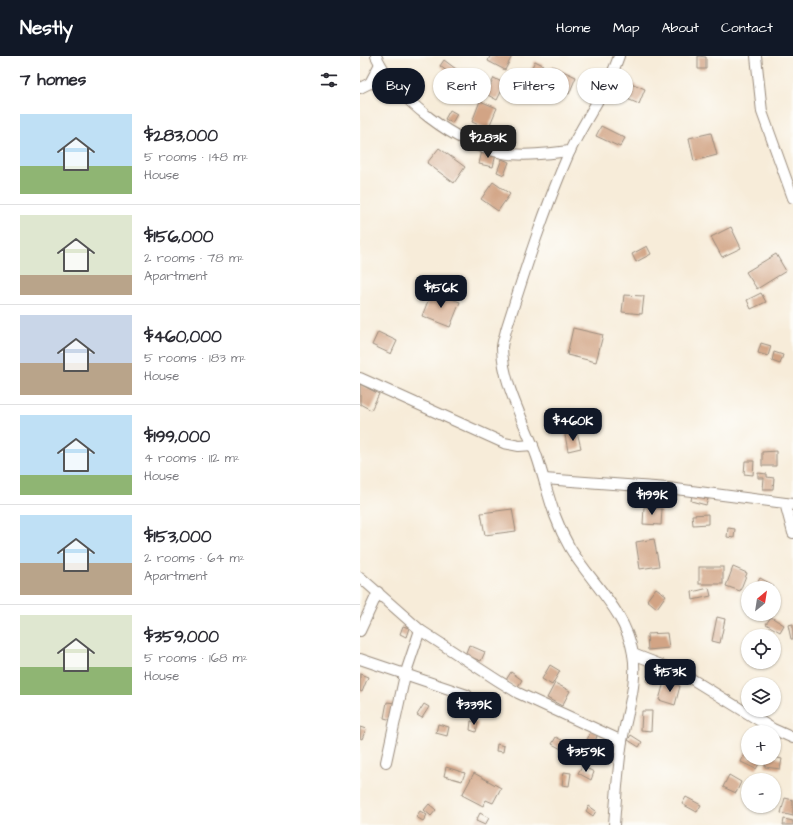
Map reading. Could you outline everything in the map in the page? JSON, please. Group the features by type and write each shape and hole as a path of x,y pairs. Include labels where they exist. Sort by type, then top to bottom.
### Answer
{"street":[{"path":"614,825 622,741 633,681 633,654 620,619 605,594 571,550 557,525 533,445 515,402 505,365 502,347 536,237 570,151 610,78 619,56"},
{"path":"756,56 762,112 793,198"},
{"path":"360,88 370,83 378,60"},
{"path":"415,104 448,130 480,146 504,153 542,154 570,151"},
{"path":"360,378 504,443 519,446 533,445"},
{"path":"544,479 668,488 789,504 793,533"},
{"path":"360,577 420,630 518,693 622,741"},
{"path":"360,631 378,592"},
{"path":"386,762 405,675 420,630"},
{"path":"633,654 682,673 774,729 793,738"},
{"path":"360,659 467,695"}],"building":[{"path":"490,56 512,56 506,68 501,68 488,61"},
{"path":"698,56 706,57 706,69 698,69"},
{"path":"444,60 455,68 443,68 440,66"},
{"path":"535,61 543,65 542,68 532,68"},
{"path":"569,74 576,77 569,94"},
{"path":"494,78 499,81 499,96 497,100 491,97 491,84"},
{"path":"633,84 645,89 639,104 633,101"},
{"path":"479,104 487,104 497,108 488,129 472,122"},
{"path":"450,110 457,114 452,123 445,119"},
{"path":"601,126 625,138 620,147 596,136"},
{"path":"711,133 717,155 694,161 689,138"},
{"path":"439,148 465,167 454,183 427,163"},
{"path":"482,151 496,154 493,167 479,164"},
{"path":"502,159 509,162 504,175 497,172"},
{"path":"493,182 510,194 498,211 481,199"},
{"path":"731,227 741,248 722,257 711,237"},
{"path":"647,246 651,254 636,262 632,254"},
{"path":"776,254 786,271 757,289 746,272"},
{"path":"432,291 460,302 450,327 422,316"},
{"path":"761,293 766,302 751,309 747,300"},
{"path":"624,295 644,296 642,314 622,312"},
{"path":"573,328 603,335 596,362 567,355"},
{"path":"378,332 397,341 391,354 372,345"},
{"path":"761,343 771,346 768,356 758,353"},
{"path":"774,352 783,355 780,364 772,361"},
{"path":"360,384 379,394 371,410 360,404"},
{"path":"577,432 581,448 568,451 565,435"},
{"path":"776,451 776,466 762,466 762,452"},
{"path":"745,461 754,461 753,475 744,474"},
{"path":"758,473 767,474 767,477 774,478 773,489 763,489 764,478 758,478"},
{"path":"692,495 708,499 706,505 691,501"},
{"path":"644,507 662,509 661,525 643,524"},
{"path":"512,509 516,531 485,535 481,513"},
{"path":"708,514 708,524 693,525 692,515"},
{"path":"728,528 735,529 734,538 727,537"},
{"path":"654,539 659,566 640,569 636,542"},
{"path":"699,567 723,567 723,584 699,584"},
{"path":"733,567 747,573 744,581 741,581 740,591 726,586"},
{"path":"760,578 766,581 758,581"},
{"path":"656,588 666,595 657,608 647,600"},
{"path":"709,588 711,596 693,600 692,592"},
{"path":"717,617 725,619 720,643 712,641"},
{"path":"768,621 778,621 784,625 781,630 781,629 775,629 766,624"},
{"path":"793,624 793,639 791,639 788,625"},
{"path":"403,626 409,628 406,637 400,634"},
{"path":"667,633 669,648 648,650 647,634"},
{"path":"469,645 485,652 481,661 465,655"},
{"path":"550,665 560,671 552,685 542,679"},
{"path":"511,672 522,680 517,688 506,680"},
{"path":"360,674 368,677 362,692 360,691"},
{"path":"648,675 658,676 657,683 647,682"},
{"path":"664,682 680,686 675,705 659,700"},
{"path":"555,683 570,691 562,706 547,698"},
{"path":"387,702 395,703 392,720 384,718"},
{"path":"424,704 429,707 422,718 417,715"},
{"path":"642,711 652,711 651,731 641,730"},
{"path":"471,721 478,723 476,732 470,730"},
{"path":"438,724 449,727 447,736 436,733"},
{"path":"360,727 366,729 362,739 360,738"},
{"path":"591,730 598,733 592,750 584,748"},
{"path":"631,735 642,742 639,747 628,740"},
{"path":"556,737 569,744 565,751 552,744"},
{"path":"497,744 504,746 503,752 496,751"},
{"path":"747,765 758,765 756,769"},
{"path":"765,765 781,765 780,769 765,767"},
{"path":"582,766 594,772 591,780 578,773"},
{"path":"446,767 465,773 462,781 444,776"},
{"path":"564,772 571,773 569,786 562,785"},
{"path":"474,773 501,788 493,803 486,800 483,806 462,795"},
{"path":"729,775 741,782 736,793 723,787"},
{"path":"686,797 701,805 697,812 682,804"},
{"path":"785,798 793,800 793,816 781,813"},
{"path":"429,804 436,810 431,816 424,810"},
{"path":"589,806 596,811 593,816 586,811"},
{"path":"420,811 427,815 423,821 416,817"},
{"path":"480,813 489,818 485,825 476,821"},
{"path":"784,819 793,821 793,825 783,825"}]}
